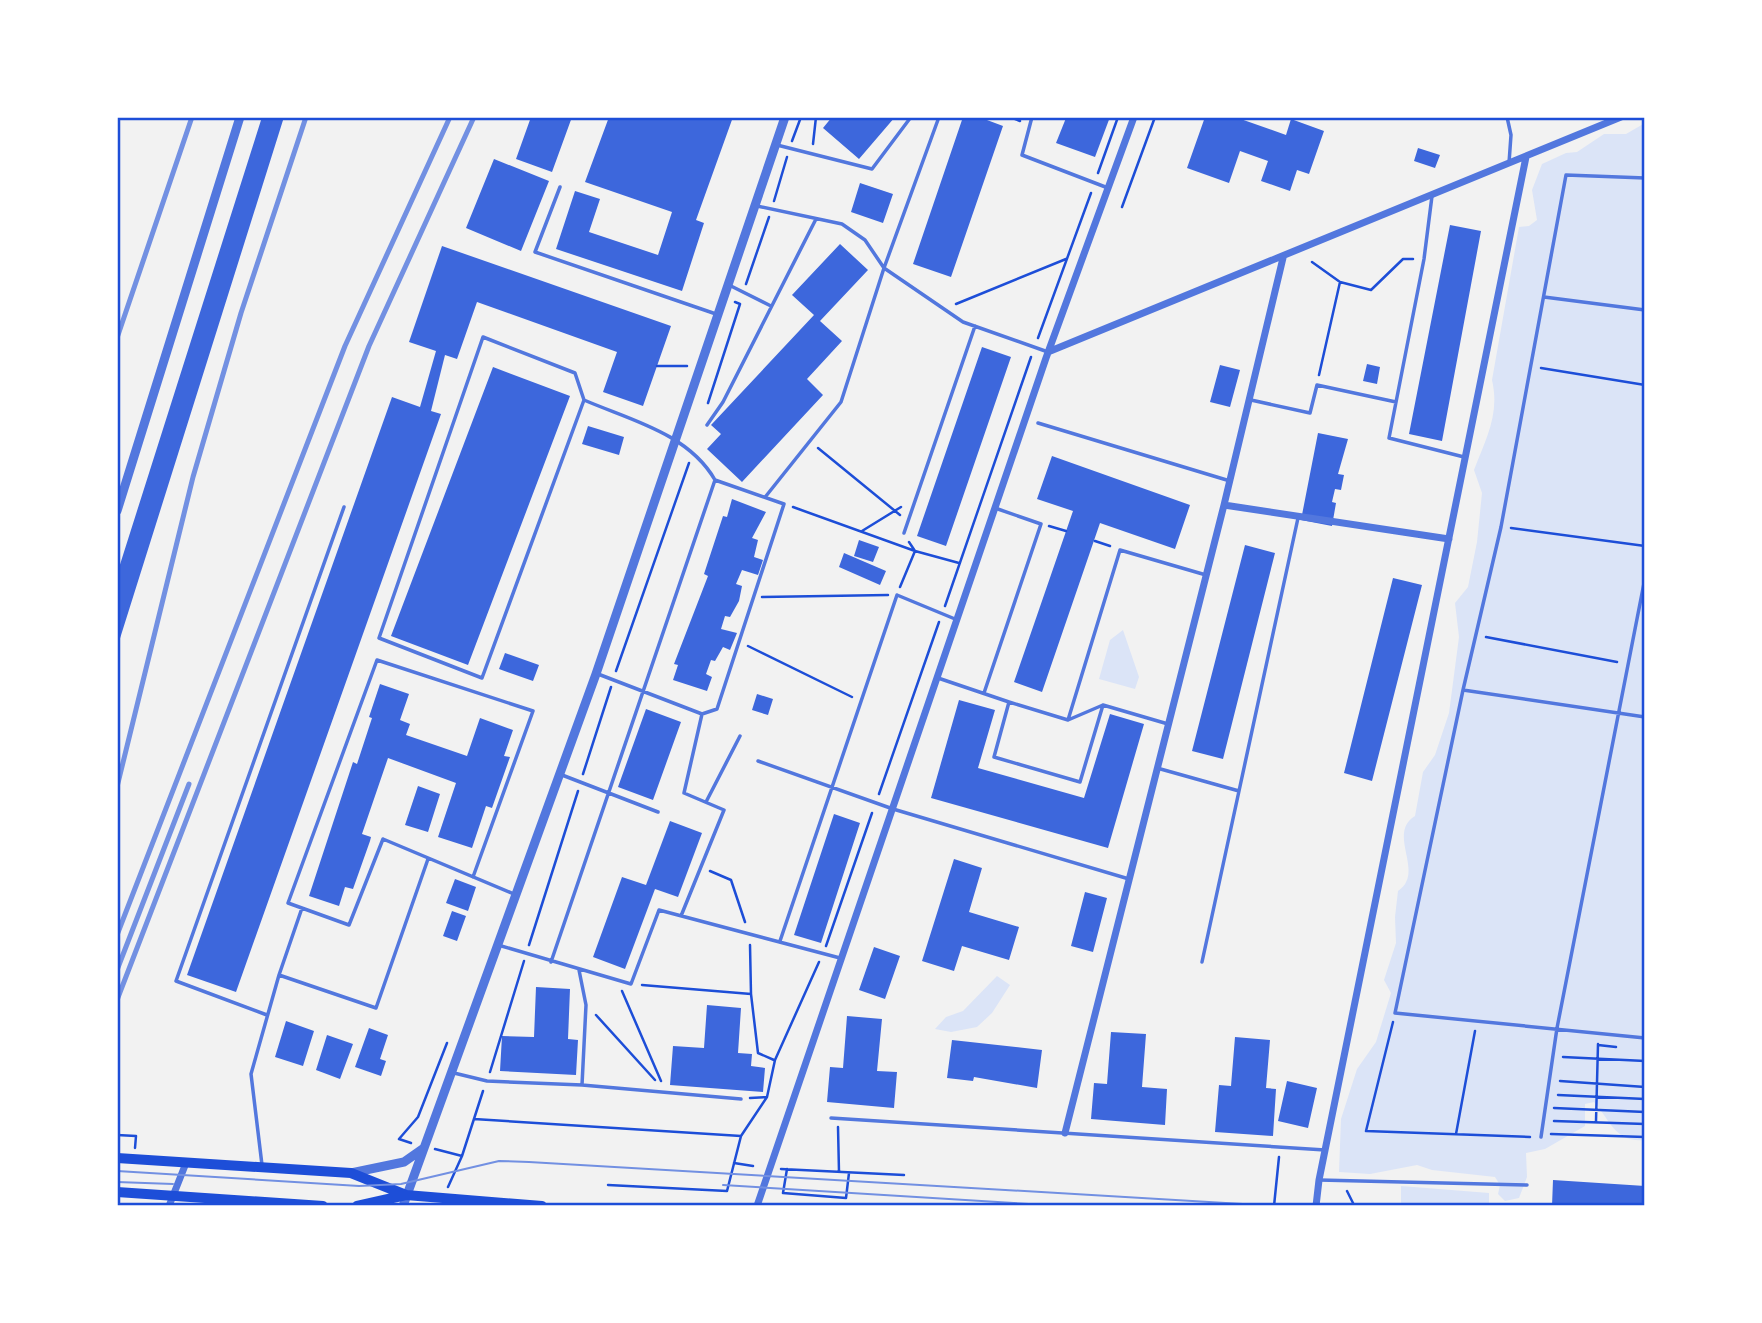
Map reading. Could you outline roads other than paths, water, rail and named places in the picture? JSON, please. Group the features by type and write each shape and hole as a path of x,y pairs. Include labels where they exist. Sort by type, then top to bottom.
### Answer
{"main road":[{"path":"117,1158 351,1173 405,1200"},
{"path":"122,1192 171,1201 323,1206"},
{"path":"357,1206 442,1198 542,1206"}],"street":[{"path":"117,511 240,117"},
{"path":"405,1200 454,1073 596,674 785,117"},
{"path":"757,1206 1048,352 1134,117"},
{"path":"1048,352 1283,258 1621,117"},
{"path":"1316,1206 1325,1150 1526,157"},
{"path":"1065,1133 1230,481 1283,258"},
{"path":"1224,505 1449,539"},
{"path":"351,1173 404,1162 425,1147"},
{"path":"171,1201 186,1163"}],"lane":[{"path":"776,145 872,169 911,117"},
{"path":"766,497 841,402 884,268 939,117"},
{"path":"1031,117 1022,155 1108,188"},
{"path":"1507,117 1511,135 1509,164"},
{"path":"1645,178 1566,175 1501,527 1463,690 1395,1013 1645,1038"},
{"path":"560,187 535,252 718,315"},
{"path":"1432,195 1424,259 1389,438 1466,457"},
{"path":"755,206 842,224 865,240 884,268 945,309 975,326 1048,352"},
{"path":"707,425 723,402 816,219"},
{"path":"728,285 771,306"},
{"path":"1544,297 1645,310"},
{"path":"904,533 975,326"},
{"path":"482,337 575,373 583,400 482,678 379,638 482,337"},
{"path":"1249,400 1310,413 1317,385 1396,402"},
{"path":"583,400 676,439 707,466 715,480 784,504 717,709 702,714 596,674"},
{"path":"1038,423 1230,481"},
{"path":"551,962 715,480"},
{"path":"267,1015 176,981 344,507"},
{"path":"984,694 1041,524 995,508"},
{"path":"1202,962 1298,518"},
{"path":"1068,720 1120,550 1206,575"},
{"path":"1541,1135 1557,1028 1645,578"},
{"path":"780,941 897,595 957,620"},
{"path":"473,877 533,711 377,660 288,903 349,925 383,839 428,859 516,895"},
{"path":"937,678 1068,720 1103,705 1168,724"},
{"path":"1463,690 1645,717"},
{"path":"1009,702 994,757 1080,782 1103,705"},
{"path":"681,916 723,810 684,793 702,714"},
{"path":"706,802 740,736"},
{"path":"758,761 892,809 1129,879"},
{"path":"1157,768 1239,791"},
{"path":"560,774 658,812"},
{"path":"279,975 376,1008 428,859"},
{"path":"262,1167 251,1074 279,975 302,908"},
{"path":"498,945 631,984 659,910 842,958"},
{"path":"579,970 586,1005 582,1085"},
{"path":"454,1073 487,1081 582,1085 741,1099"},
{"path":"831,1118 1325,1150"},
{"path":"1319,1180 1527,1185"}],"tram line":[{"path":"117,1171 359,1186 401,1184 499,1161 1278,1206"},
{"path":"117,1182 173,1184"},
{"path":"723,1185 1062,1206"}],"railway":[{"path":"117,338 192,117"},
{"path":"117,787 193,477 241,313 306,117"},
{"path":"117,935 345,346 450,117"},
{"path":"117,1000 369,346 474,117"},
{"path":"117,970 189,784"}]}
